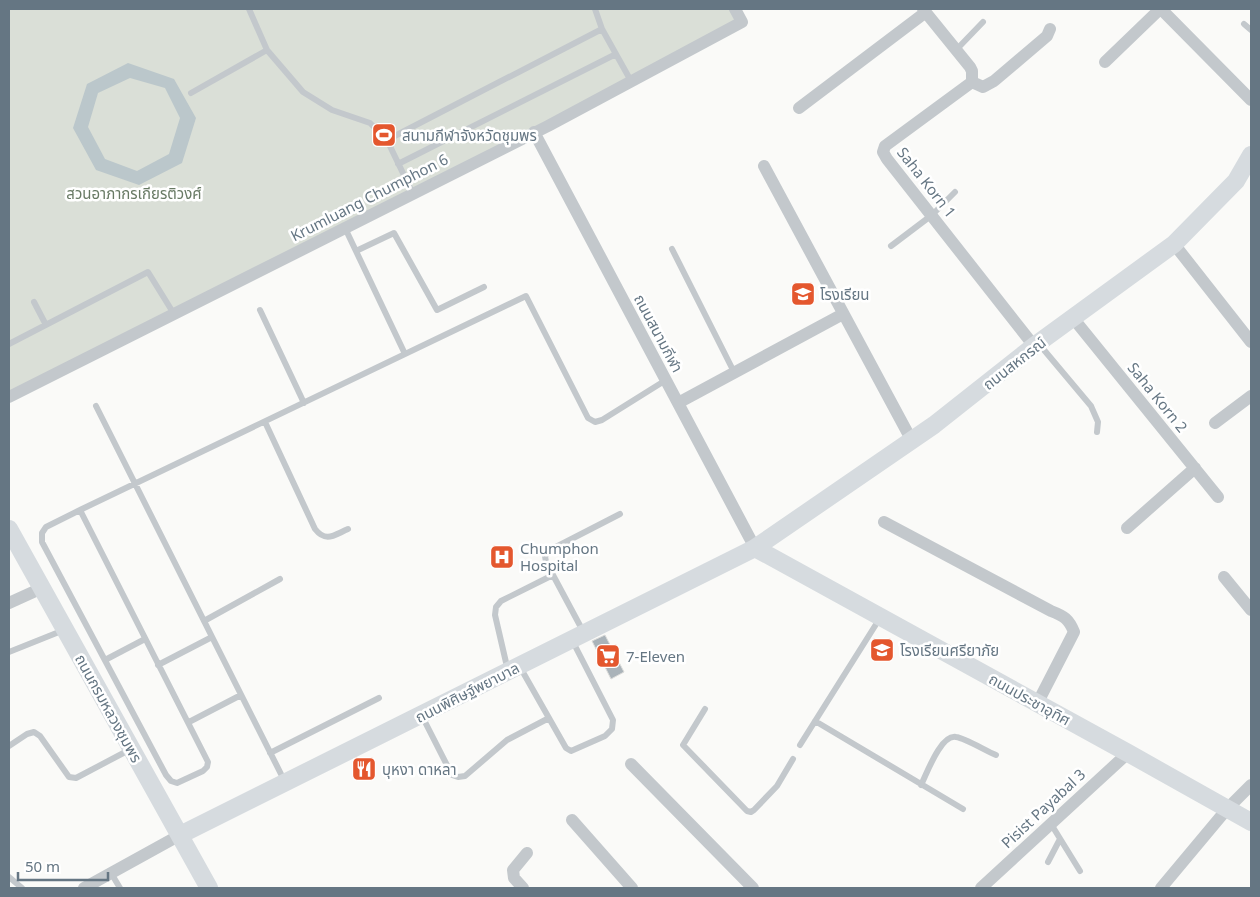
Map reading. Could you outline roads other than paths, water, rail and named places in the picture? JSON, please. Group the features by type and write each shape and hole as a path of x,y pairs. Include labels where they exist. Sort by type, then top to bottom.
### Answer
{"street":[{"name":"Krumluang Chumphon 6","path":"9,397 413,194 742,22 735,9"},
{"path":"1105,62 1161,9 1251,100"},
{"path":"799,108 925,10 970,67 972,82 983,87 994,81 1047,36 1050,29"},
{"name":"Saha Korn 1","path":"972,82 885,146 883,152 887,160 1036,344"},
{"name":"ถนนสนามกีฬา","path":"534,132 756,548"},
{"name":"ถนนสหกรณ์","path":"756,548 934,425 1036,344 1174,244 1236,180 1251,157"},
{"path":"764,166 912,441"},
{"path":"1174,244 1251,342"},
{"path":"678,403 843,314"},
{"name":"Saha Korn 2","path":"1073,318 1218,497"},
{"path":"1216,423 1251,396"},
{"path":"1127,528 1195,468"},
{"path":"884,522 1051,611 1064,616 1071,622 1074,632 1037,704"},
{"name":"ถนนกรมหลวงชุมพร","path":"9,529 209,888"},
{"name":"ถนนประชาอุทิศ","path":"756,548 1251,822"},
{"name":"ถนนพิศิษฐ์พยาบาล","path":"180,835 756,548"},
{"path":"1224,577 1251,610"},
{"path":"9,603 42,588"},
{"name":"Pisist Payabal 3","path":"981,888 1128,753"},
{"path":"631,764 753,888"},
{"path":"1161,888 1227,809 1251,785"},
{"path":"572,820 632,888"},
{"path":"84,888 180,835"},
{"path":"523,888 514,878 513,870 527,853"}],"lane":[{"path":"248,9 267,50 303,92 332,110 370,123 387,140 413,194"},
{"path":"595,9 602,29 631,81"},
{"path":"957,49 983,22"},
{"path":"1244,24 1251,30"},
{"path":"387,140 602,29"},
{"path":"191,93 267,50"},
{"path":"398,164 616,54"},
{"path":"891,246 932,215 955,192"},
{"path":"345,228 405,354"},
{"path":"356,251 394,233 438,310 484,287"},
{"path":"672,249 734,372"},
{"path":"9,344 148,272 174,314"},
{"path":"80,510 208,762 207,767 203,770 177,783 171,781 166,776 42,542 42,534 46,527 80,510 526,296 588,418 595,422 602,420 666,380"},
{"path":"34,302 46,325"},
{"path":"260,310 304,403"},
{"path":"1036,344 1090,406 1098,422 1096,432"},
{"path":"96,406 285,783"},
{"path":"265,422 315,529 321,536 327,537 348,529"},
{"path":"553,575 501,601 496,607 495,615 514,669 549,718 566,748 571,751 605,736 612,729 613,720 553,575 546,562 545,556 550,550 620,514"},
{"path":"204,621 280,579"},
{"path":"800,745 880,617"},
{"path":"9,652 65,629"},
{"path":"158,665 212,637"},
{"path":"105,660 144,639"},
{"path":"189,722 241,695"},
{"path":"270,753 379,698"},
{"path":"705,709 683,745 747,811 751,812 754,810 777,786 793,759"},
{"path":"421,715 452,775 458,778 465,776 507,740 549,718"},
{"path":"815,721 963,809"},
{"path":"9,746 27,734 34,732 40,736 69,777 76,778 132,748"},
{"path":"920,784 947,738 956,736 996,755"},
{"path":"1050,824 1080,871"},
{"path":"1048,862 1060,839"},
{"path":"111,873 120,888"},
{"path":"9,877 22,888"}],"place":[{"name":"สนามกีฬาจังหวัดชุมพร","path":"384,135"},
{"name":"โรงเรียน","path":"803,294"},
{"name":"Chumphon Hospital","path":"502,557"},
{"name":"โรงเรียนศรียาภัย","path":"882,650"},
{"name":"7-Eleven","path":"608,656"},
{"name":"บุหงา ดาหลา","path":"364,769"}],"park label":[{"name":"สวนอาภากรเกียรติวงศ์","path":"134,193"}]}
